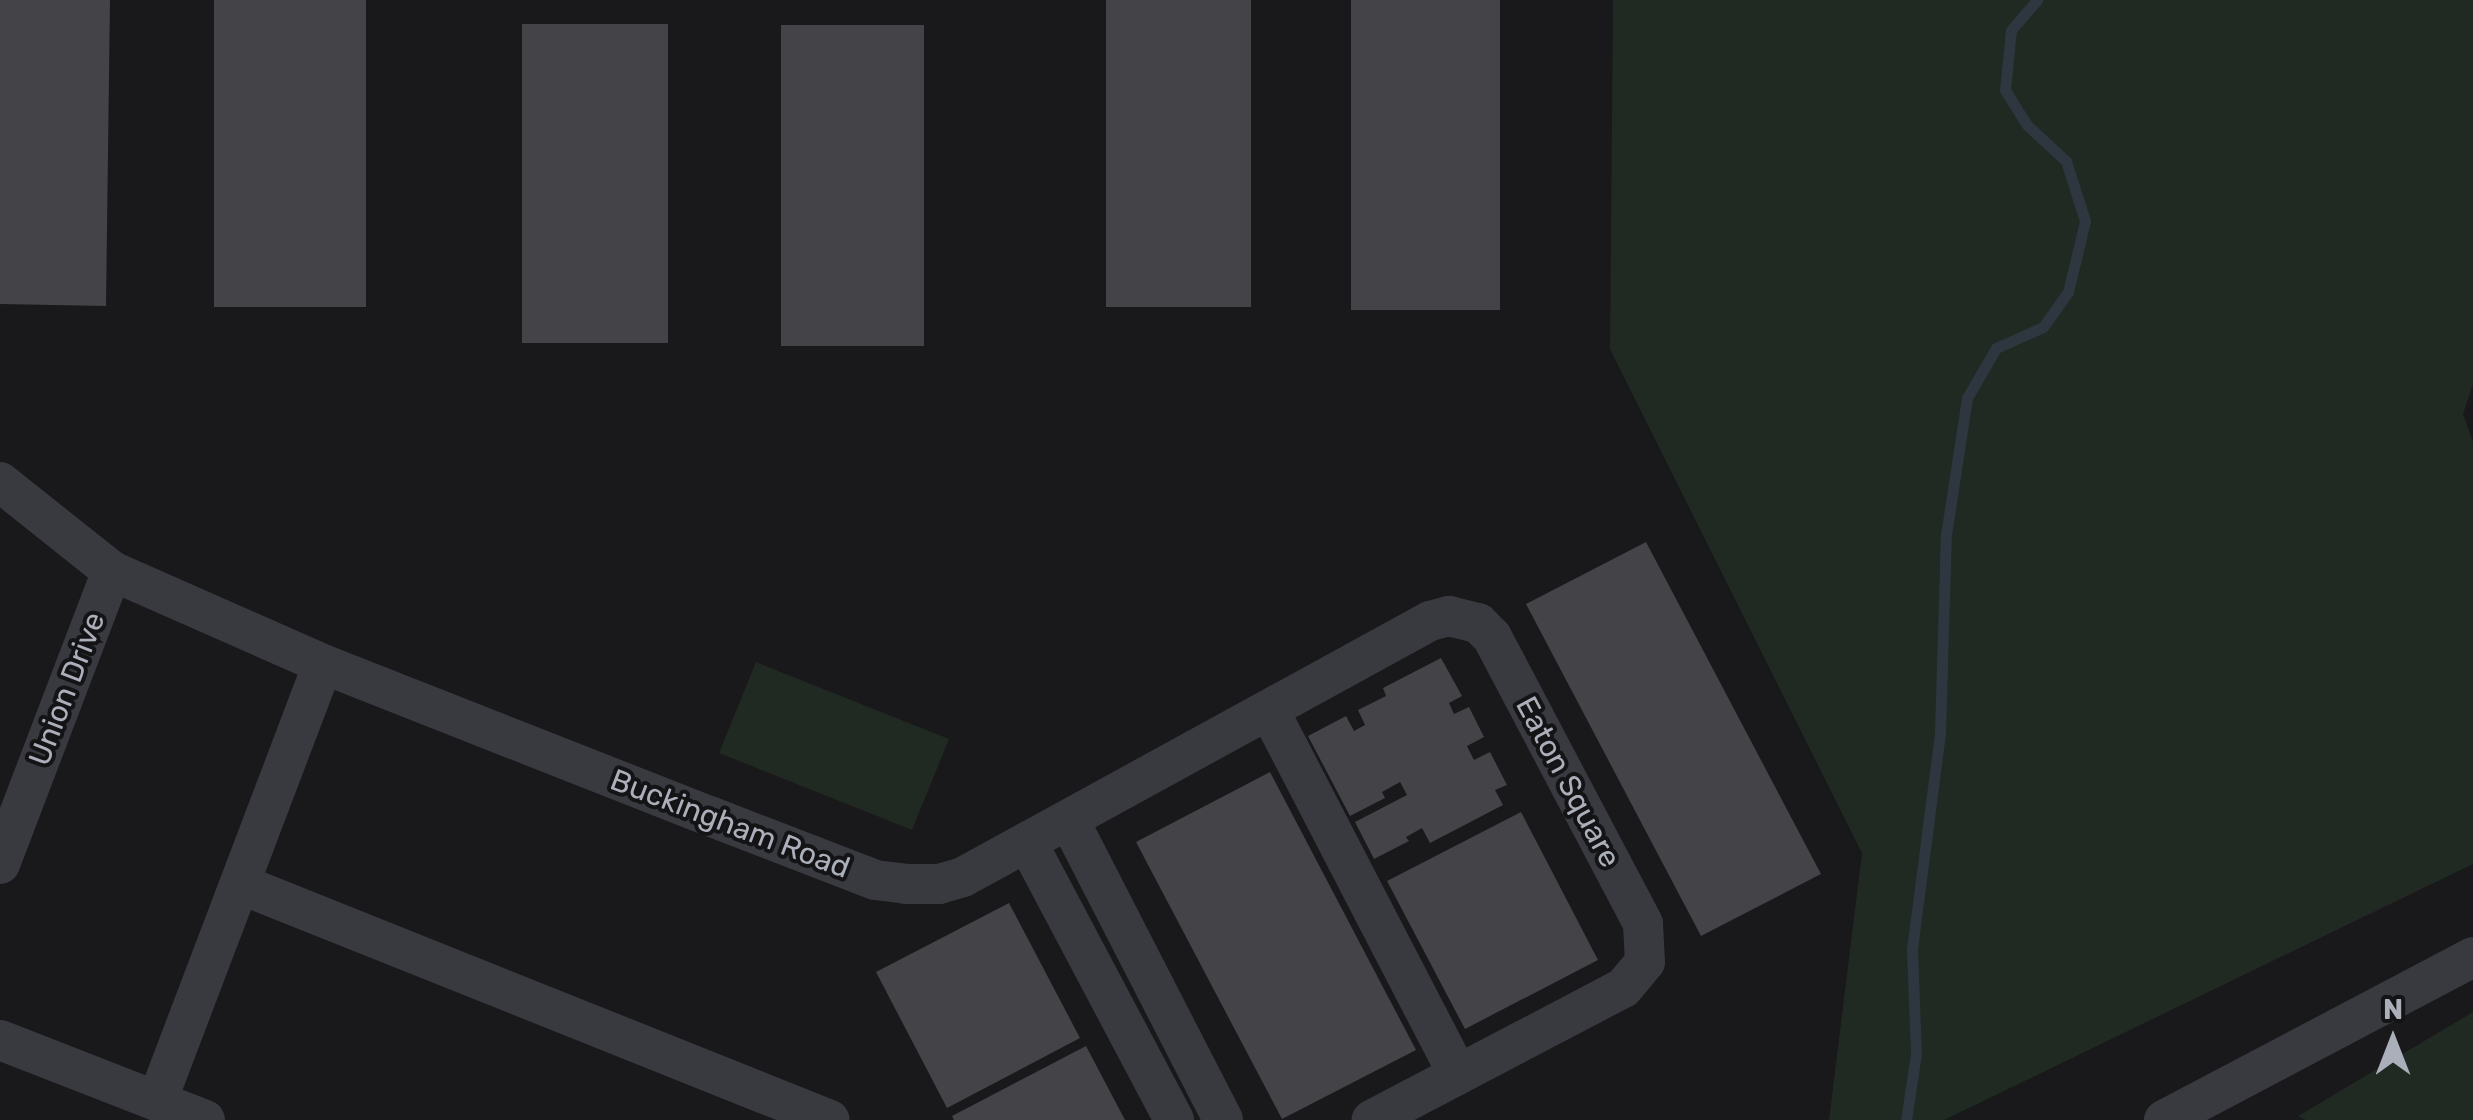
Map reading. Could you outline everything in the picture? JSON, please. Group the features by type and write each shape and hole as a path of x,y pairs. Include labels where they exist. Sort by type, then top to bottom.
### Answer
{"street":[{"name":"Buckingham Road","path":"0,482 112,572 323,664 875,880 938,884 964,877 1430,621 1462,618"},
{"name":"Union Drive","path":"0,864 112,572"},
{"name":"Eaton Square","path":"1457,1073 1624,988 1646,962 1642,924 1492,636 1478,623 1462,618"},
{"path":"157,1101 323,664"},
{"path":"1269,710 1457,1073 1372,1120"},
{"path":"1069,820 1223,1120"},
{"path":"1028,842 1174,1120"},
{"path":"240,884 830,1120"},
{"path":"2164,1120 2473,956"},
{"path":"0,1040 205,1120"}],"shaded area":[{"path":"1613,0 2473,0 2473,384 2463,414 2473,442 2473,864 1944,1120 1829,1120 1862,853 1610,349"},
{"path":"756,662 949,739 912,830 719,753"},
{"path":"2473,1012 2473,1120 2306,1120 2298,1116"}],"building":[{"path":"0,0 110,0 106,306 0,304"},
{"path":"214,0 366,0 366,307 214,307"},
{"path":"1106,0 1251,0 1251,307 1106,307"},
{"path":"1351,0 1500,0 1500,310 1351,310"},
{"path":"522,24 668,24 668,343 522,343"},
{"path":"781,25 924,25 924,346 781,346"},
{"path":"1646,542 1821,874 1701,936 1526,604"},
{"path":"1441,658 1462,696 1449,703 1454,714 1469,707 1484,737 1467,746 1474,760 1490,752 1507,785 1495,790 1503,805 1430,843 1422,828 1406,837 1409,841 1374,859 1355,822 1407,795 1400,782 1382,792 1385,798 1350,816 1308,736 1346,716 1354,731 1365,725 1358,710 1386,696 1383,688"},
{"path":"1270,772 1416,1050 1282,1119 1136,842"},
{"path":"1521,812 1598,960 1465,1029 1387,881"},
{"path":"1009,903 1080,1038 947,1108 876,972"},
{"path":"1086,1046 1125,1120 954,1120 952,1116"}],"waterway":[{"path":"1906,1120 1916,1054 1912,949 1940,733 1946,535 1967,398 1996,348 2043,327 2068,292 2085,221 2066,161 2027,125 2005,90 2011,30 2037,0"}]}
